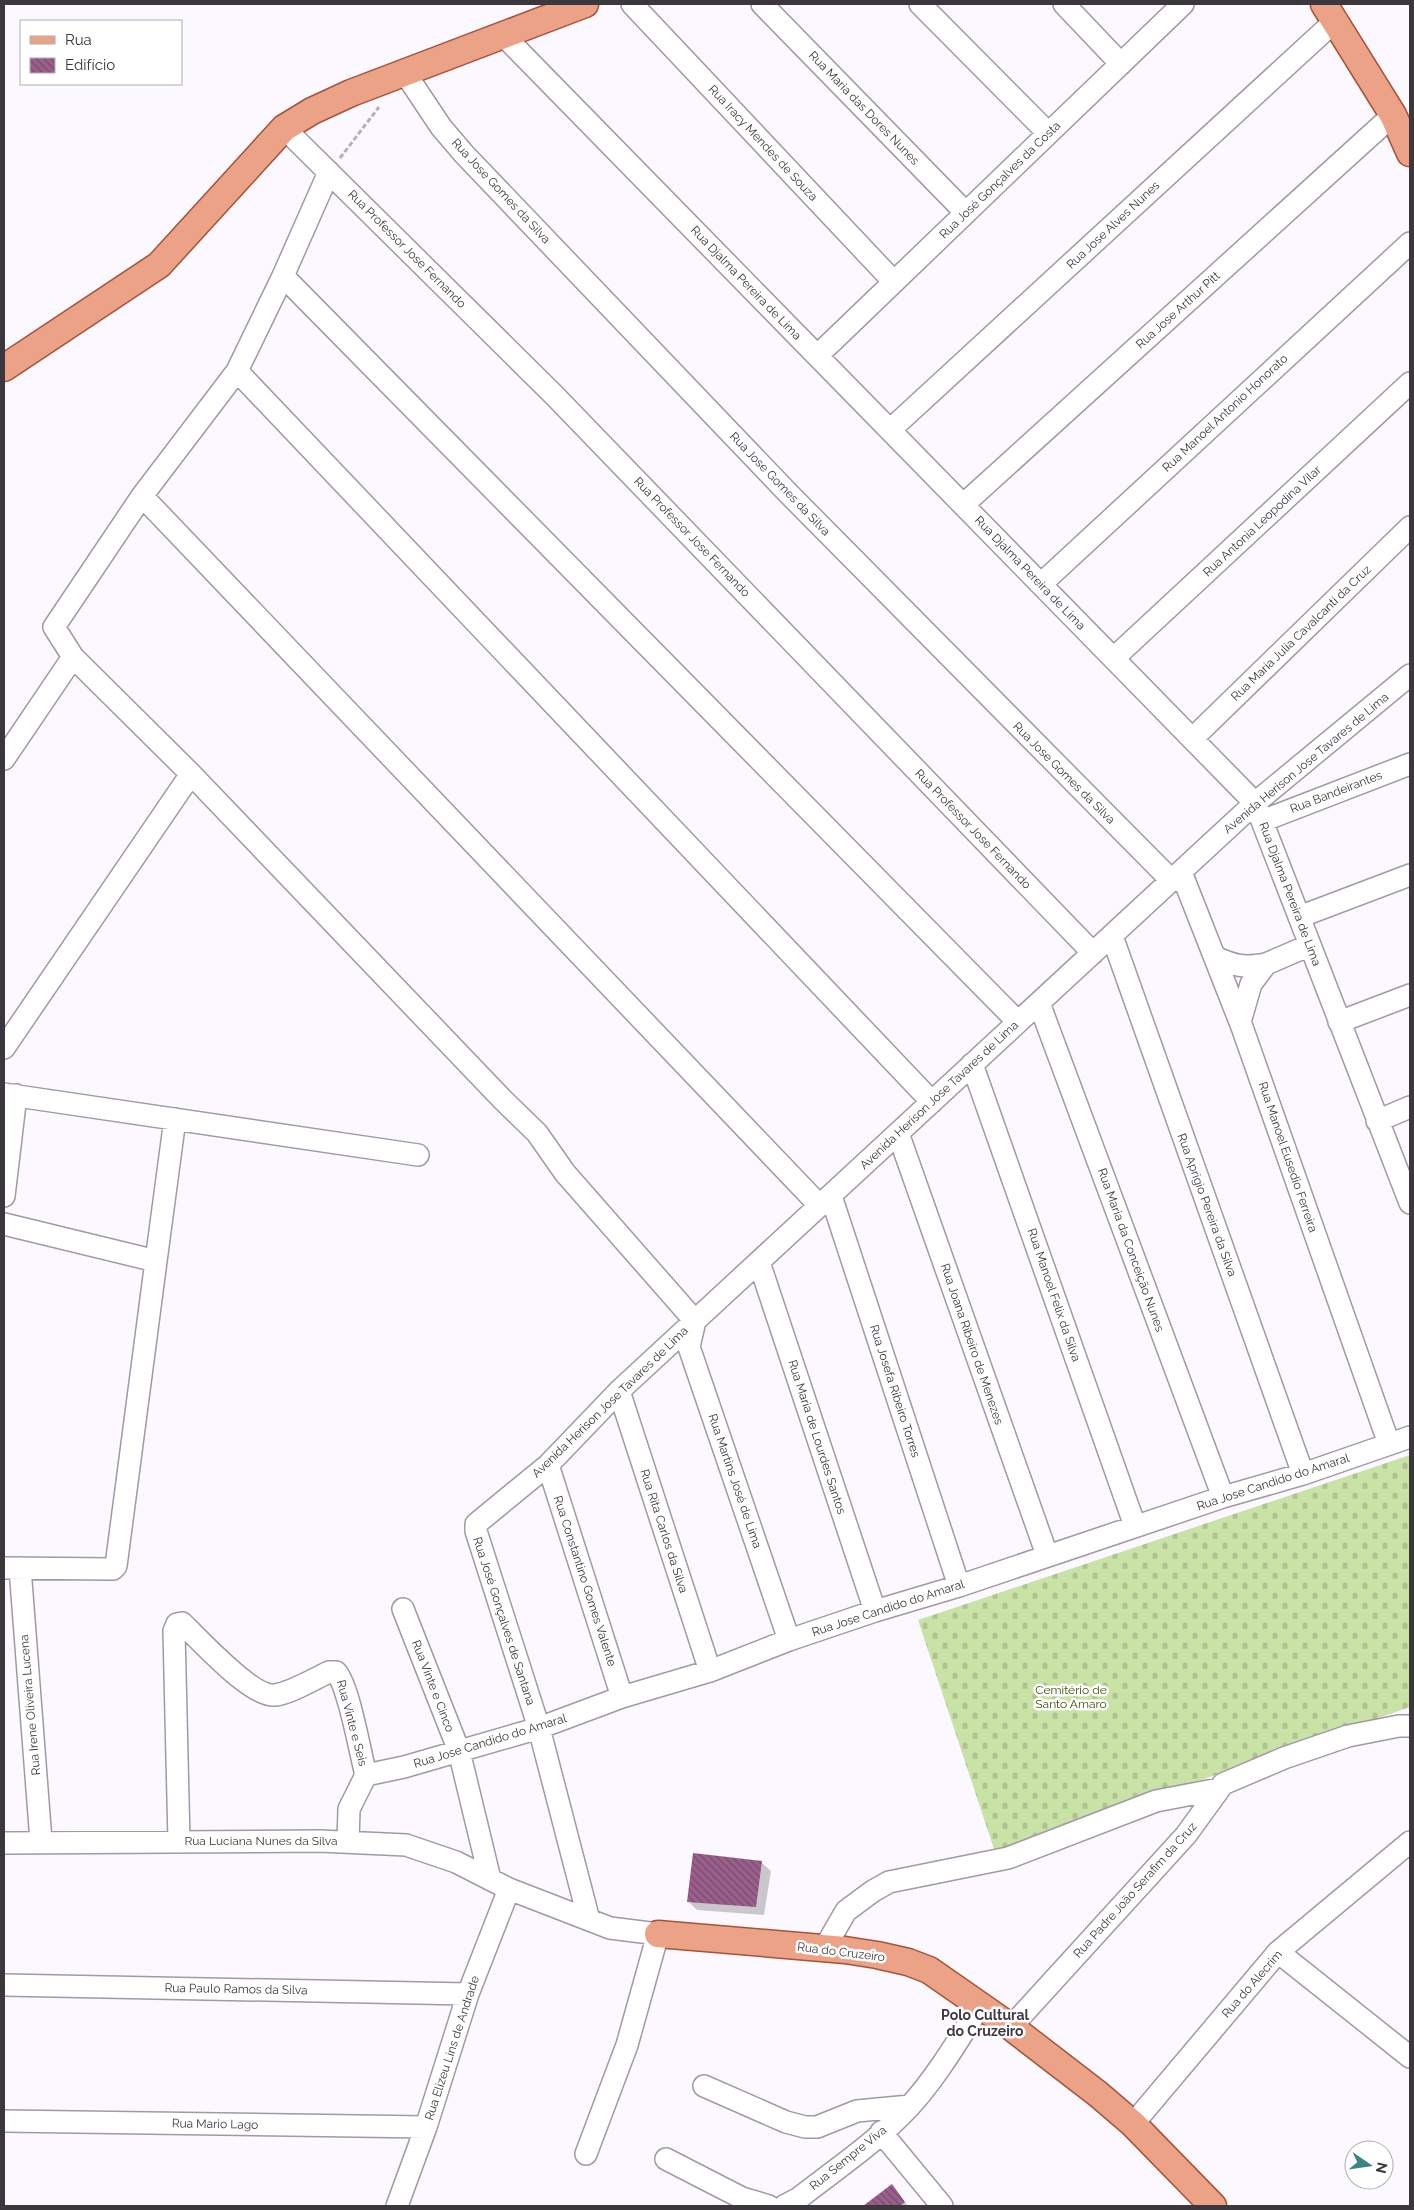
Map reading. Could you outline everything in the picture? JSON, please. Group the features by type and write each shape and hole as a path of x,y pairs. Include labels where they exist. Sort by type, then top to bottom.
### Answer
{"main road":[{"path":"4,368 159,265 284,128 312,111 585,4"},
{"path":"1329,12 1393,114 1410,153"},
{"name":"Rua do Cruzeiro","path":"658,1934 824,1948 877,1955 908,1962 929,1970 1011,2027 1098,2094 1133,2124 1213,2206"}],"street":[{"name":"Rua Iracy Mendes de Souza","path":"632,4 894,282"},
{"name":"Rua Maria das Dores Nunes","path":"762,4 966,213"},
{"path":"920,4 1048,133"},
{"path":"1064,4 1121,64"},
{"name":"Rua José Gonçalves da Costa","path":"817,356 1183,4"},
{"name":"Rua Jose Alves Nunes","path":"890,430 1329,12"},
{"name":"Rua Djalma Pereira de Lima","path":"504,36 1114,658 1192,739 1258,812 1410,1203"},
{"name":"Rua Jose Gomes da Silva","path":"405,73 441,127 464,154 788,493 1176,876"},
{"name":"Rua Jose Arthur Pitt","path":"963,505 1393,114"},
{"name":"Rua Professor Jose Fernando","path":"284,128 561,402 1093,953"},
{"path":"329,172 283,276 237,371 142,496 54,627 73,657 191,774 503,1100 537,1133 565,1173 695,1321"},
{"name":"Rua Manoel Antonio Honorato","path":"1040,584 1410,243"},
{"path":"283,276 1018,1022"},
{"path":"237,371 932,1102"},
{"name":"Rua Antonia Leopodina Vilar","path":"1114,658 1410,384"},
{"path":"142,496 826,1201"},
{"name":"Rua Maria Julia Cavalcanti da Cruz","path":"1192,739 1410,527"},
{"path":"4,759 73,657"},
{"name":"Avenida Herison Jose Tavares de Lima","path":"476,1524 548,1464 619,1391 1176,876 1258,812 1410,674"},
{"name":"Rua Bandeirantes","path":"1258,812 1410,764"},
{"path":"4,1048 191,774"},
{"path":"1299,916 1410,875"},
{"name":"Rua Manoel Eusedio Ferreira","path":"1176,876 1214,957 1240,1022 1389,1444"},
{"name":"Rua Aprigio Pereira da Silva","path":"1112,936 1303,1474"},
{"path":"1214,957 1234,966 1249,967 1266,964 1310,945"},
{"path":"1240,1022 1251,984 1266,964"},
{"path":"1339,1022 1410,995"},
{"name":"Rua Maria da Conceição Nunes","path":"1039,1003 1223,1497"},
{"name":"Rua Manoel Felix da Silva","path":"972,1064 1135,1526"},
{"path":"4,1196 10,1094 418,1155"},
{"path":"1377,1121 1410,1107"},
{"path":"12,1568 113,1568 116,1566 176,1119"},
{"name":"Rua Joana Ribeiro de Menezes","path":"898,1134 1047,1555"},
{"name":"Rua Josefa Ribeiro Torres","path":"826,1201 959,1586"},
{"path":"4,1224 156,1261"},
{"name":"Rua Maria de Lourdes Santos","path":"759,1262 875,1611"},
{"name":"Rua Martins José de Lima","path":"695,1321 689,1347 789,1640"},
{"name":"Rua Rita Carlos da Silva","path":"619,1391 710,1671"},
{"name":"Rua Jose Candido do Amaral","path":"366,1775 404,1767 538,1728 622,1697 710,1671 789,1640 875,1611 959,1586 1047,1555 1223,1497 1303,1474 1410,1437"},
{"name":"Rua Constantino Gomes Valente","path":"548,1464 622,1697"},
{"name":"Rua José Gonçalves de Santana","path":"476,1524 476,1531 538,1728 589,1920"},
{"name":"Rua Irene Oliveira Lucena","path":"12,1568 41,1841"},
{"name":"Rua Vinte e Cinco","path":"403,1609 459,1751 490,1880"},
{"name":"Rua Vinte e Seis","path":"179,1841 174,1631 177,1624 182,1623 244,1682 260,1693 275,1696 329,1672 336,1672 340,1676 347,1697 366,1775"},
{"name":"Rua Padre João Serafim da Cruz","path":"1011,2027 1186,1835 1223,1784 1284,1758 1348,1736 1399,1726 1410,1726"},
{"path":"348,1842 350,1810 366,1775"},
{"path":"824,1948 846,1911 873,1891 890,1882 1008,1858 1156,1801 1220,1789"},
{"name":"Rua Luciana Nunes da Silva","path":"4,1843 41,1841 179,1841 348,1842 406,1845 456,1862 509,1889"},
{"name":"Rua do Alecrim","path":"1133,2124 1278,1952 1410,1842"},
{"name":"Rua do Cruzeiro","path":"509,1889 610,1928 658,1934"},
{"name":"Rua Elizeu Lins de Andrade","path":"396,2206 426,2127 468,1994 509,1889"},
{"path":"586,2154 627,2045 658,1934"},
{"path":"1278,1952 1406,2045"},
{"name":"Rua Paulo Ramos da Silva","path":"4,1985 468,1994"},
{"name":"Rua Sempre Viva","path":"784,2206 799,2198 882,2132 910,2106 942,2066 980,2006"},
{"name":"Rua Sempre Viva","path":"704,2086 786,2122 804,2127 817,2127 857,2111 910,2106"},
{"name":"Rua Mario Lago","path":"4,2121 426,2127"},
{"path":"882,2132 942,2206"},
{"path":"666,2159 742,2198 769,2206"}],"path":[{"path":"329,172 382,103"}],"green space":[{"name":"Cemitério de Santo Amaro","path":"1410,1455 1410,1707 995,1852 918,1620"}],"building":[{"path":"693,1853 762,1861 756,1907 687,1902"},
{"path":"892,2184 905,2202 900,2206 863,2206"}],"district":[{"name":"Polo Cultural do Cruzeiro","path":"985,2024"}]}
